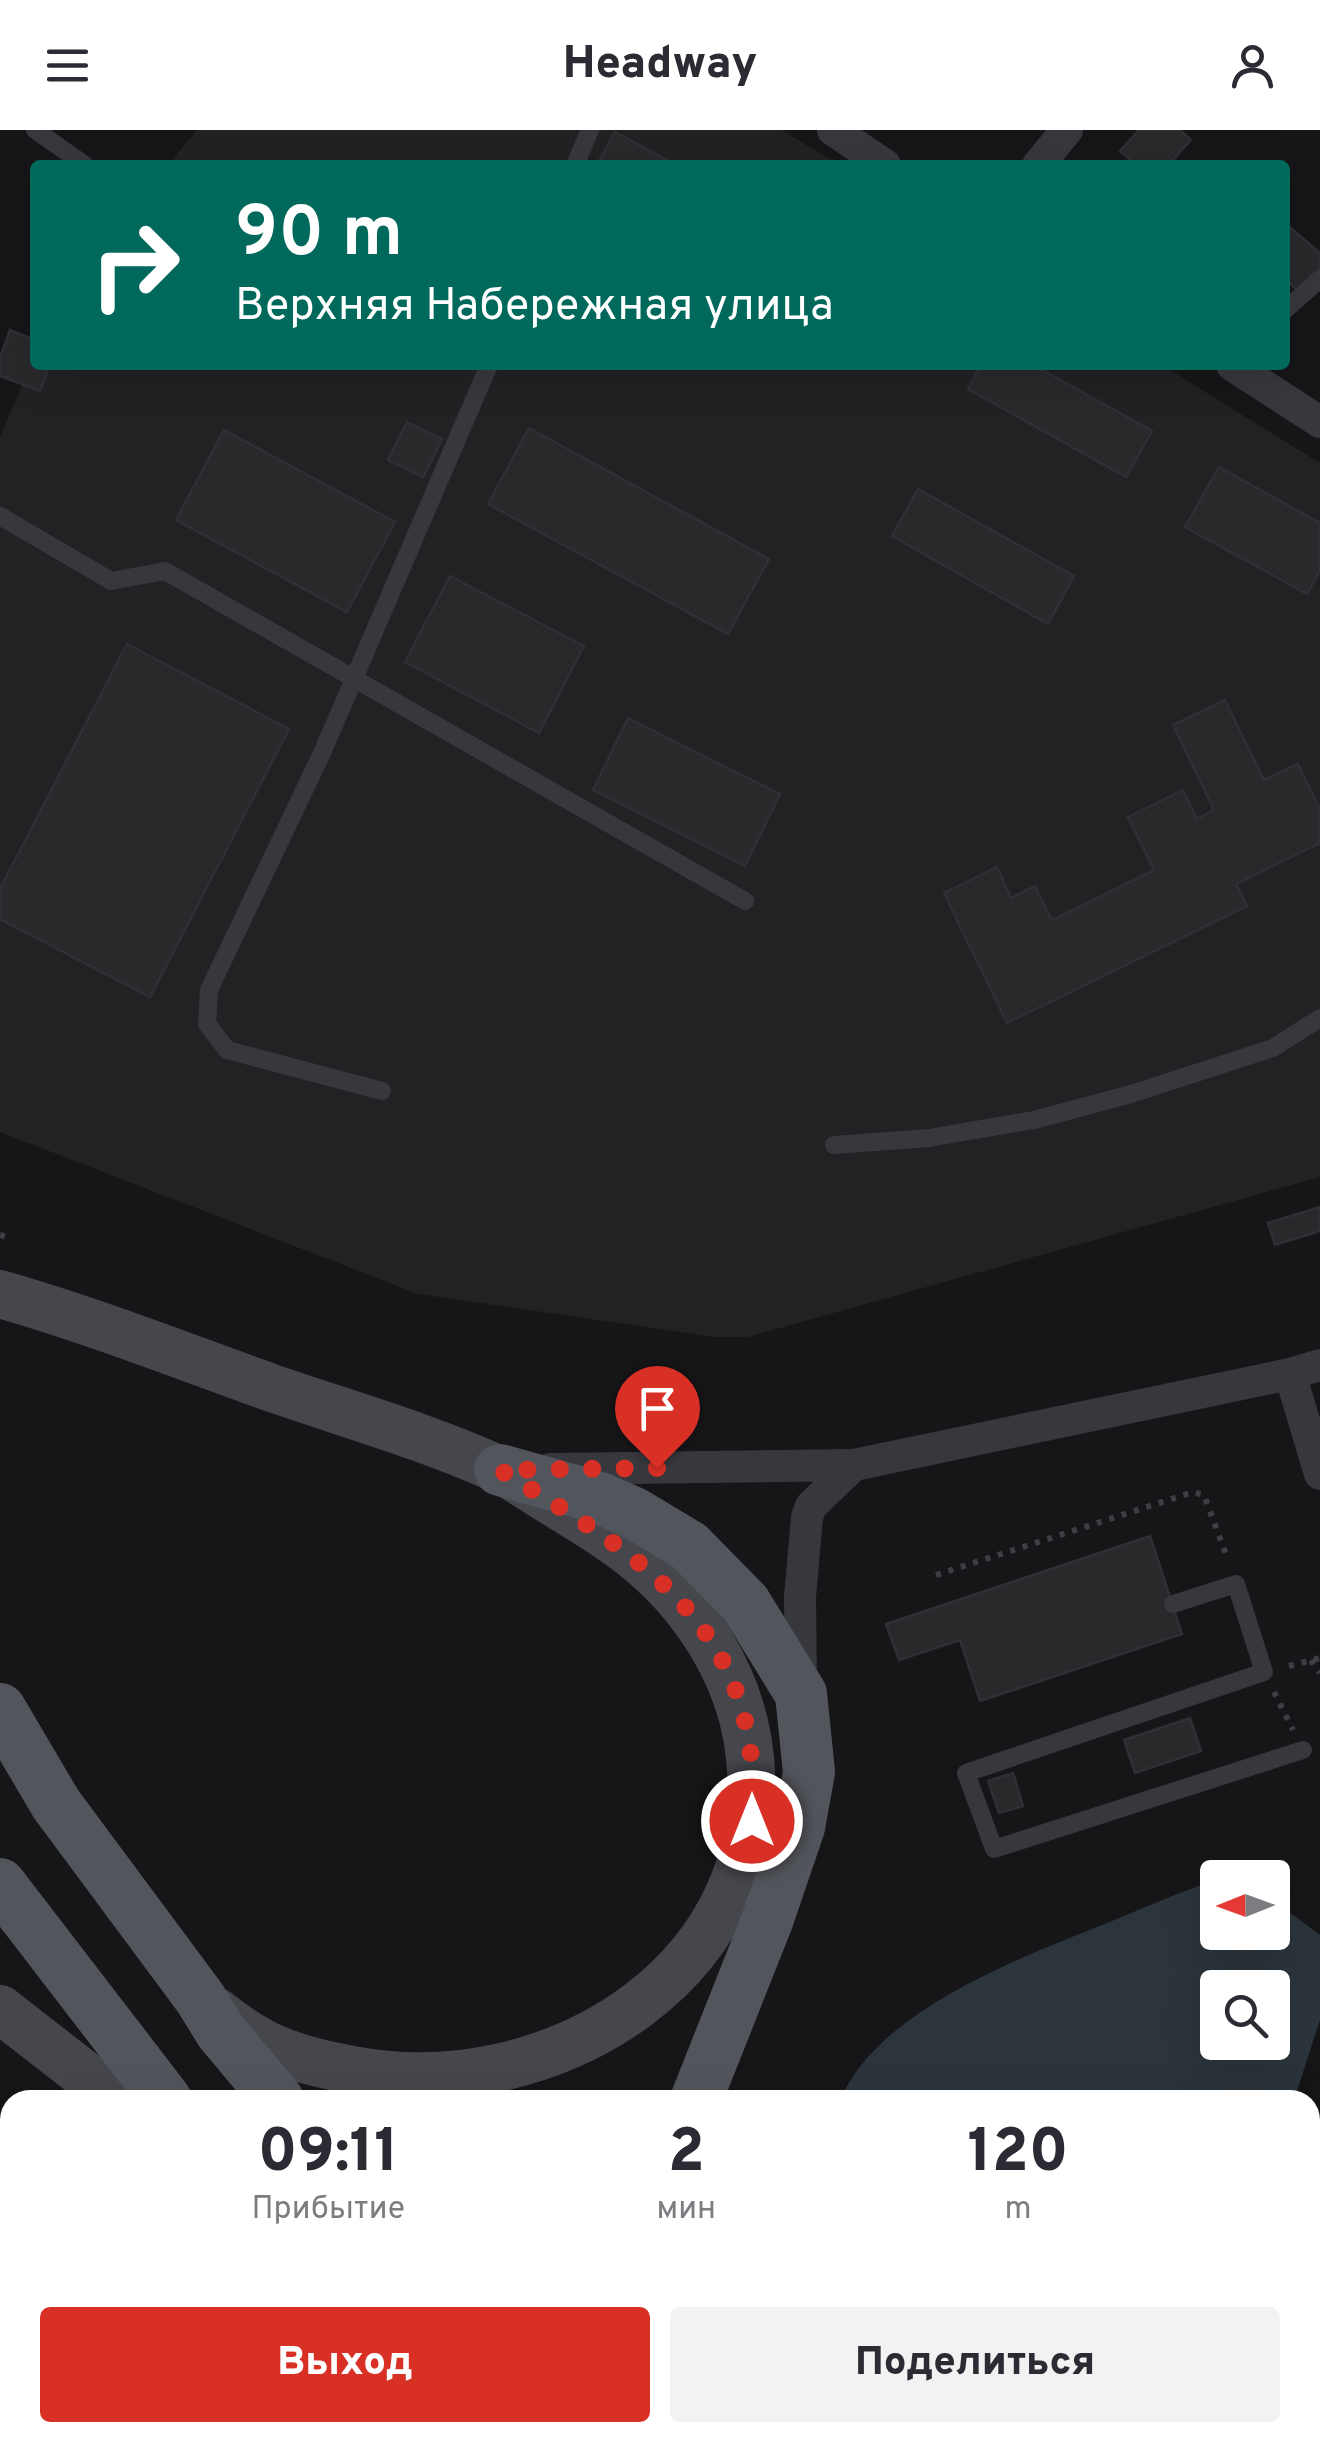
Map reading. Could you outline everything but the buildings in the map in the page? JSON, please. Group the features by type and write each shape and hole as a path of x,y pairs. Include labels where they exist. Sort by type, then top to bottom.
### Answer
{"main road":[{"path":"0,1294 500,1470 600,1498 689,1546 745,1603 801,1694 809,1772 799,1827 767,1921 700,2090"},
{"path":"200,1998 264,2046 308,2063 424,2078 483,2073 563,2049 630,2012 686,1962 722,1909 744,1858 752,1821 752,1766 745,1723 730,1677 674,1592 644,1564 500,1470"},
{"path":"0,1709 56,1804 221,2032 270,2090"},
{"path":"0,1884 158,2090"},
{"path":"0,2010 104,2090"}],"street":[{"path":"833,130 878,160"},
{"path":"1042,160 1067,130"},
{"path":"1245,370 1320,422"},
{"path":"500,1470 854,1465 1305,1370 1320,1474"},
{"path":"801,1694 800,1597 807,1517 811,1506 854,1465"}],"lane":[{"path":"35,130 78,160"},
{"path":"577,160 590,130"},
{"path":"1290,306 1320,279"},
{"path":"382,1091 227,1050 208,1024 209,990 322,753 486,370"},
{"path":"0,516 111,581 165,571 745,901"},
{"path":"834,1145 929,1138 1034,1120 1131,1094 1273,1048 1320,1018"},
{"path":"1173,1604 1236,1584 1264,1672 966,1773 994,1849 1303,1750"}],"path":[{"path":"0,1236 10,1238"},
{"path":"936,1575 1193,1492 1204,1494 1236,1584"},
{"path":"1303,1750 1264,1672 1320,1658"},
{"path":"1311,1660 1320,1673"}],"shaded area":[{"path":"197,130 782,130 831,160 172,160"},
{"path":"30,365 30,370 1170,370 1320,463 1320,1177 748,1337 714,1337 418,1294 0,1132 0,438"},
{"path":"1200,1886 1200,1950 1290,1950 1290,1913 1320,1935 1320,2020 1297,2090 846,2090 859,2068 885,2040 917,2014 1031,1954"}],"route":[{"path":"657,1468 500,1470 644,1564 674,1592 695,1620 730,1677 745,1723 752,1766 752,1821"}]}
